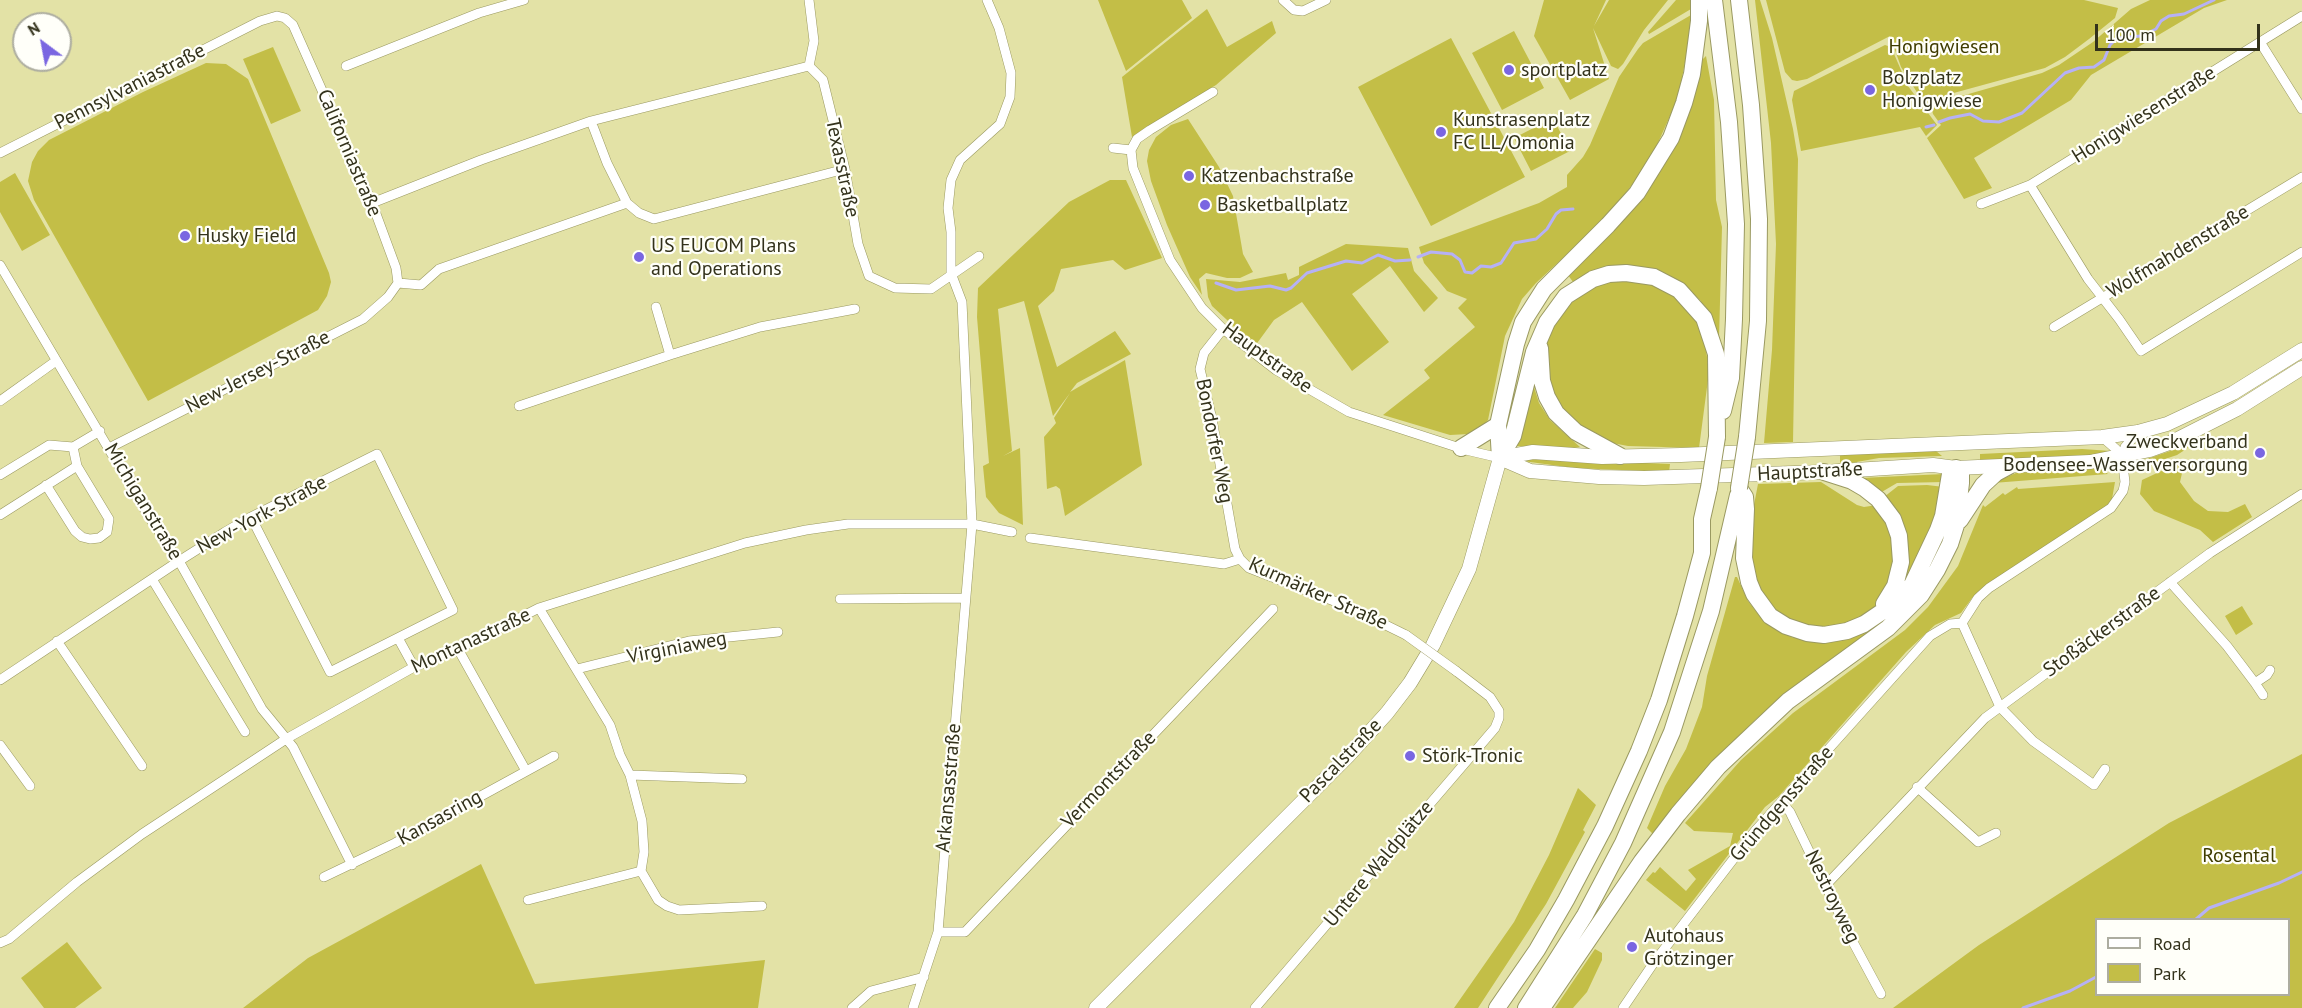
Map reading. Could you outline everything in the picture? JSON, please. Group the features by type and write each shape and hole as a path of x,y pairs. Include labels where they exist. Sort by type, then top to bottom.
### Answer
{"highway":[{"path":"1500,458 1498,425 1523,322 1544,288 1637,193 1671,138 1692,74 1699,21 1699,0"},
{"path":"1497,1008 1537,950 1617,800 1659,700 1702,553 1702,519 1717,437 1731,378 1734,318 1736,224 1728,111 1714,0"},
{"path":"1526,1008 1585,915 1636,817 1672,732 1712,611 1739,488 1748,437 1757,343 1760,262 1757,173 1739,0"},
{"path":"1500,458 1513,436 1529,368 1539,339 1556,308 1566,296 1593,279 1608,274 1641,274 1654,277 1679,290 1697,309 1711,336 1717,365 1717,437"},
{"path":"1539,339 1542,381 1547,397 1556,412 1576,432 1620,456"},
{"path":"1461,448 1498,425"},
{"path":"1542,1008 1642,861 1718,767 1759,726 1821,675 1901,617 1921,595 1937,570 1956,525 1983,484 2009,466"},
{"path":"1739,488 1745,497 1744,558 1749,582 1770,616 1799,631 1824,635 1847,631 1878,615 1912,585 1938,530 1943,516 1950,474 1956,468 1961,474 1956,525"},
{"path":"1828,472 1852,481 1871,493 1886,508 1899,536 1901,562 1895,586 1878,615"}],"main road":[{"name":"Hauptstraße","path":"1500,458 1533,452 1602,457 1681,455 2102,437 2138,432 2167,424 2233,393 2302,350"},
{"name":"Hauptstraße","path":"1500,458 1530,471 1599,477 1680,477 1828,472 1933,465 1956,468 2090,462 2122,457 2172,442 2237,410 2302,368"},
{"path":"2167,424 2164,431 2166,437 2172,442"},
{"path":"1953,445 1956,468"},
{"path":"1828,472 1837,459 1831,447"},
{"path":"1680,477 1675,475 1673,465 1681,455"},
{"name":"Pascalstraße","path":"1096,1008 1348,756 1410,683 1433,645 1469,569 1500,458"}],"street":[{"path":"346,66 479,13 524,0"},
{"path":"372,203 481,160 591,121 809,66 814,41 809,0"},
{"path":"951,273 951,232 948,208 951,180 960,160 1000,124 1010,97 1011,73 999,28 987,0"},
{"path":"1283,0 1294,10 1303,11 1326,0"},
{"name":"Californiastraße","path":"260,21 277,16 285,18 293,25 372,203 396,268 398,283"},
{"name":"Honigwiesenstraße","path":"1981,204 2030,185 2302,16"},
{"name":"Pennsylvaniastraße","path":"0,153 260,21"},
{"path":"2260,42 2302,109"},
{"name":"Texasstraße","path":"809,66 823,80 845,169 858,243 869,276 895,288 931,289 951,273"},
{"path":"1113,148 1131,150 1137,139 1214,92"},
{"path":"591,121 607,164 627,203 639,213 654,219 845,169"},
{"name":"Hauptstraße","path":"1131,150 1133,168 1170,260 1202,308 1223,329 1276,370 1349,412 1500,458"},
{"name":"Wolfmahdenstraße","path":"2054,327 2302,177"},
{"path":"2030,185 2102,298 2120,319 2141,351 2302,252"},
{"path":"398,283 421,285 439,269 627,203"},
{"path":"951,273 979,256"},
{"name":"Michiganstraße","path":"0,265 149,517 179,561 262,709 286,739"},
{"name":"Arkansasstraße","path":"913,1008 938,932 972,524 962,302 951,273"},
{"name":"New-Jersey-Straße","path":"109,448 363,319 388,297 398,283"},
{"path":"656,307 670,355"},
{"path":"519,406 760,327 855,309"},
{"name":"Bondorfer Weg","path":"1223,329 1204,353 1200,369 1212,419 1235,549 1240,559"},
{"path":"0,401 56,361"},
{"path":"0,475 49,445 73,447 100,431"},
{"path":"2105,769 2094,784 2033,741 2001,707 1962,622 1978,598 1989,588 2111,508 2124,491 2122,457 2125,447 2138,432"},
{"path":"2102,437 2122,457"},
{"path":"46,484 75,531 82,537 99,538 107,532 109,519 77,466 73,447"},
{"name":"New-York-Straße","path":"0,680 179,561 251,518 377,454 453,610 398,638"},
{"path":"0,515 77,466"},
{"name":"Stoßäckerstraße","path":"1826,885 1978,725 2218,547 2302,494"},
{"path":"251,518 330,672 398,638 414,667"},
{"name":"Montanastraße","path":"0,943 9,939 77,882 142,834 286,739 414,667 458,649 539,608 777,535 848,524 972,524 1012,532"},
{"name":"Kurmärker Straße","path":"1030,538 1224,564 1240,559 1249,568 1347,606 1406,635 1490,697 1499,711 1499,718"},
{"path":"152,579 245,732"},
{"path":"2170,582 2227,646 2263,695"},
{"path":"840,599 965,598"},
{"path":"539,608 610,725 620,755 630,775 642,821 644,852 641,871 658,900 679,910 762,906"},
{"name":"Vermontstraße","path":"938,932 965,932 1273,609"},
{"name":"Gründgensstraße","path":"1623,1008 1655,961 1755,831 1929,636 1950,624 1962,622"},
{"name":"Virginiaweg","path":"577,669 689,641 778,632"},
{"path":"57,641 142,766"},
{"path":"458,649 526,771"},
{"path":"2255,683 2267,675 2270,670"},
{"name":"Untere Waldplätze","path":"1254,1008 1495,728 1499,718"},
{"path":"286,739 293,747 352,865"},
{"path":"0,745 30,786"},
{"name":"Kansasring","path":"324,877 352,865 554,756"},
{"path":"630,775 742,779"},
{"path":"1917,787 1978,842 1996,833"},
{"name":"Nestroyweg","path":"1782,802 1790,812 1881,994"},
{"path":"528,900 641,871"},
{"path":"852,1008 871,991 924,977"}],"green space":[{"path":"1098,0 1182,0 1192,18 1126,71"},
{"path":"1544,0 1606,0 1594,26 1609,0 1668,0 1644,30 1618,69 1611,66 1593,28 1609,79 1570,100 1534,36"},
{"path":"1676,0 1691,0 1691,9 1649,34 1648,32"},
{"path":"1755,0 1760,0 1772,38 1798,159 1793,442 1764,443 1772,350 1776,244 1771,143"},
{"name":"Honigwiesen","path":"1766,0 2084,0 2118,8 2115,18 2065,57 2045,68 1950,94 1925,105 1901,67 1890,36 1807,79 1792,80 1785,72"},
{"path":"2150,0 2227,0 2204,8 2091,75 2071,100 1974,158 1992,188 1964,199 1927,138 1941,125 1932,110 1951,99 2042,73 2059,65 2093,42 2131,9"},
{"path":"1207,9 1227,47 1272,21 1276,33 1216,85 1132,137 1122,77"},
{"path":"1691,15 1690,37 1678,98 1649,163 1607,217 1522,299 1505,336 1488,420 1483,426 1469,434 1450,435 1383,415 1430,378 1424,370 1475,327 1458,308 1467,299 1447,291 1424,263 1419,247 1539,203 1567,187 1567,175 1590,145 1619,77 1638,49 1643,43"},
{"path":"1514,31 1544,88 1502,110 1472,53"},
{"name":"Kunstrasenplatz FC LL/Omonia","path":"1451,38 1525,177 1431,226 1358,87"},
{"path":"1885,45 1891,47 1908,86 1937,125 1926,136 1920,127 1801,151 1792,100 1794,91"},
{"path":"273,47 301,111 271,124 243,59"},
{"path":"1706,56 1714,100 1716,200 1722,227 1719,339 1710,315 1700,300 1680,282 1665,274 1639,266 1628,266 1586,275 1573,282 1568,275 1609,235 1700,76 1702,60"},
{"name":"Husky Field","path":"206,63 226,64 248,79 331,282 327,296 318,310 148,401 34,200 28,181 32,162 38,151 49,140"},
{"path":"1553,118 1570,151 1531,171 1514,138"},
{"path":"1188,119 1219,167 1233,196 1243,254 1253,272 1240,278 1227,278 1206,273 1199,279 1202,295 1190,277 1167,225 1151,181 1147,161 1149,150 1156,137 1171,125"},
{"path":"15,173 50,235 22,251 0,212 0,182"},
{"path":"1110,180 1126,180 1162,258 1125,270 1113,260 1061,269 1054,291 1038,306 1057,367 1115,331 1131,354 1077,383 1070,392 1125,360 1142,465 1065,516 1060,489 1056,486 1047,489 1044,437 1056,423 1054,418 1070,393 1053,416 1024,301 998,309 1012,451 1003,456 1020,448 1023,525 999,513 986,497 983,466 989,463 977,317 978,288 1069,202"},
{"path":"1346,244 1408,248 1414,271 1438,298 1424,312 1390,266 1352,294 1389,342 1352,371 1302,302 1274,320 1255,346 1212,306 1208,297 1206,279 1240,282 1286,273 1288,280 1299,275 1299,267"},
{"path":"1612,280 1639,280 1668,291 1694,316 1705,342 1709,372 1699,448 1628,446 1607,442 1577,427 1551,395 1545,350 1549,335 1566,306 1589,289"},
{"path":"1534,387 1539,403 1550,420 1580,447 1516,446"},
{"path":"2211,433 2177,455 2138,468 2144,460"},
{"path":"2082,449 2111,451 2093,456 1980,461 1980,454"},
{"path":"1936,451 1942,456 1879,458 1840,465 1840,453"},
{"path":"1524,458 1670,464 1669,472 1574,468 1523,461"},
{"path":"2185,460 2180,482 2194,501 2208,511 2228,512 2245,504 2252,517 2213,542 2200,530 2154,511 2140,494 2142,480"},
{"path":"2092,468 2103,470 2108,474 1993,483 2016,473"},
{"path":"1944,474 1944,482 1897,483 1880,493 1861,478"},
{"path":"1821,482 1857,505 1864,507 1877,505 1892,528 1896,562 1879,603 1867,614 1846,625 1810,628 1776,613 1765,599 1751,566 1753,510 1758,484"},
{"path":"2115,482 2112,499 2106,508 1988,584 1972,598 1961,613 1935,625 1906,652 1779,796 1765,807 1685,911 1646,880 1660,867 1686,891 1696,879 1688,870 1730,846 1733,833 1694,831 1685,823 1741,760 1793,713 1905,630 1928,607 1958,566 1983,505 1985,507 2003,493 2005,495 2017,487 2018,489"},
{"path":"1898,486 1944,487 1941,505 1907,579 1903,577 1884,497"},
{"path":"1735,577 1748,601 1762,619 1791,637 1814,642 1834,642 1874,629 1820,667 1756,719 1711,764 1653,834 1647,828 1665,786 1686,749 1702,707 1707,676"},
{"path":"2242,606 2253,624 2236,635 2225,616"},
{"name":"Rosental","path":"2302,754 2302,1008 1893,1008 1979,945 2169,823"},
{"path":"1578,788 1596,805 1583,830 1585,832 1546,904 1478,1008 1454,1008 1514,922 1549,855"},
{"path":"481,864 535,984 765,960 758,1008 243,1008 308,958"},
{"path":"67,942 102,988 75,1008 44,1008 21,978"},
{"path":"1595,949 1602,953 1602,960 1587,992 1573,1008 1555,1008"}],"waterway":[{"path":"1939,122 1970,114 1983,121 1999,122 2022,113 2065,73 2079,68 2094,67 2104,60 2110,45 2117,38 2141,36 2156,29 2161,21 2169,16 2184,14 2214,0"},
{"path":"1926,127 1934,125"},
{"path":"1418,257 1431,252 1452,254 1460,260 1465,272 1472,273 1481,266 1491,267 1501,263 1514,243 1536,239 1547,229 1556,214 1561,210 1573,209"},
{"path":"1216,283 1236,290 1270,286 1286,290 1307,273 1346,261 1362,263 1378,255 1395,261 1410,260"},
{"path":"2197,918 2209,908 2279,883 2302,872"},
{"path":"2023,1008 2070,991 2095,978"}],"place":[{"name":"sportplatz","path":"1509,70"},
{"name":"Bolzplatz Honigwiese","path":"1870,90"},
{"name":"Kunstrasenplatz FC LL/Omonia","path":"1441,132"},
{"name":"Katzenbachstraße","path":"1189,176"},
{"name":"Basketballplatz","path":"1205,205"},
{"name":"Husky Field","path":"185,236"},
{"name":"US EUCOM Plans and Operations","path":"639,257"},
{"name":"Zweckverband Bodensee-Wasserversorgung","path":"2260,453"},
{"name":"Störk-Tronic","path":"1410,756"},
{"name":"Autohaus Grötzinger","path":"1632,947"}]}
